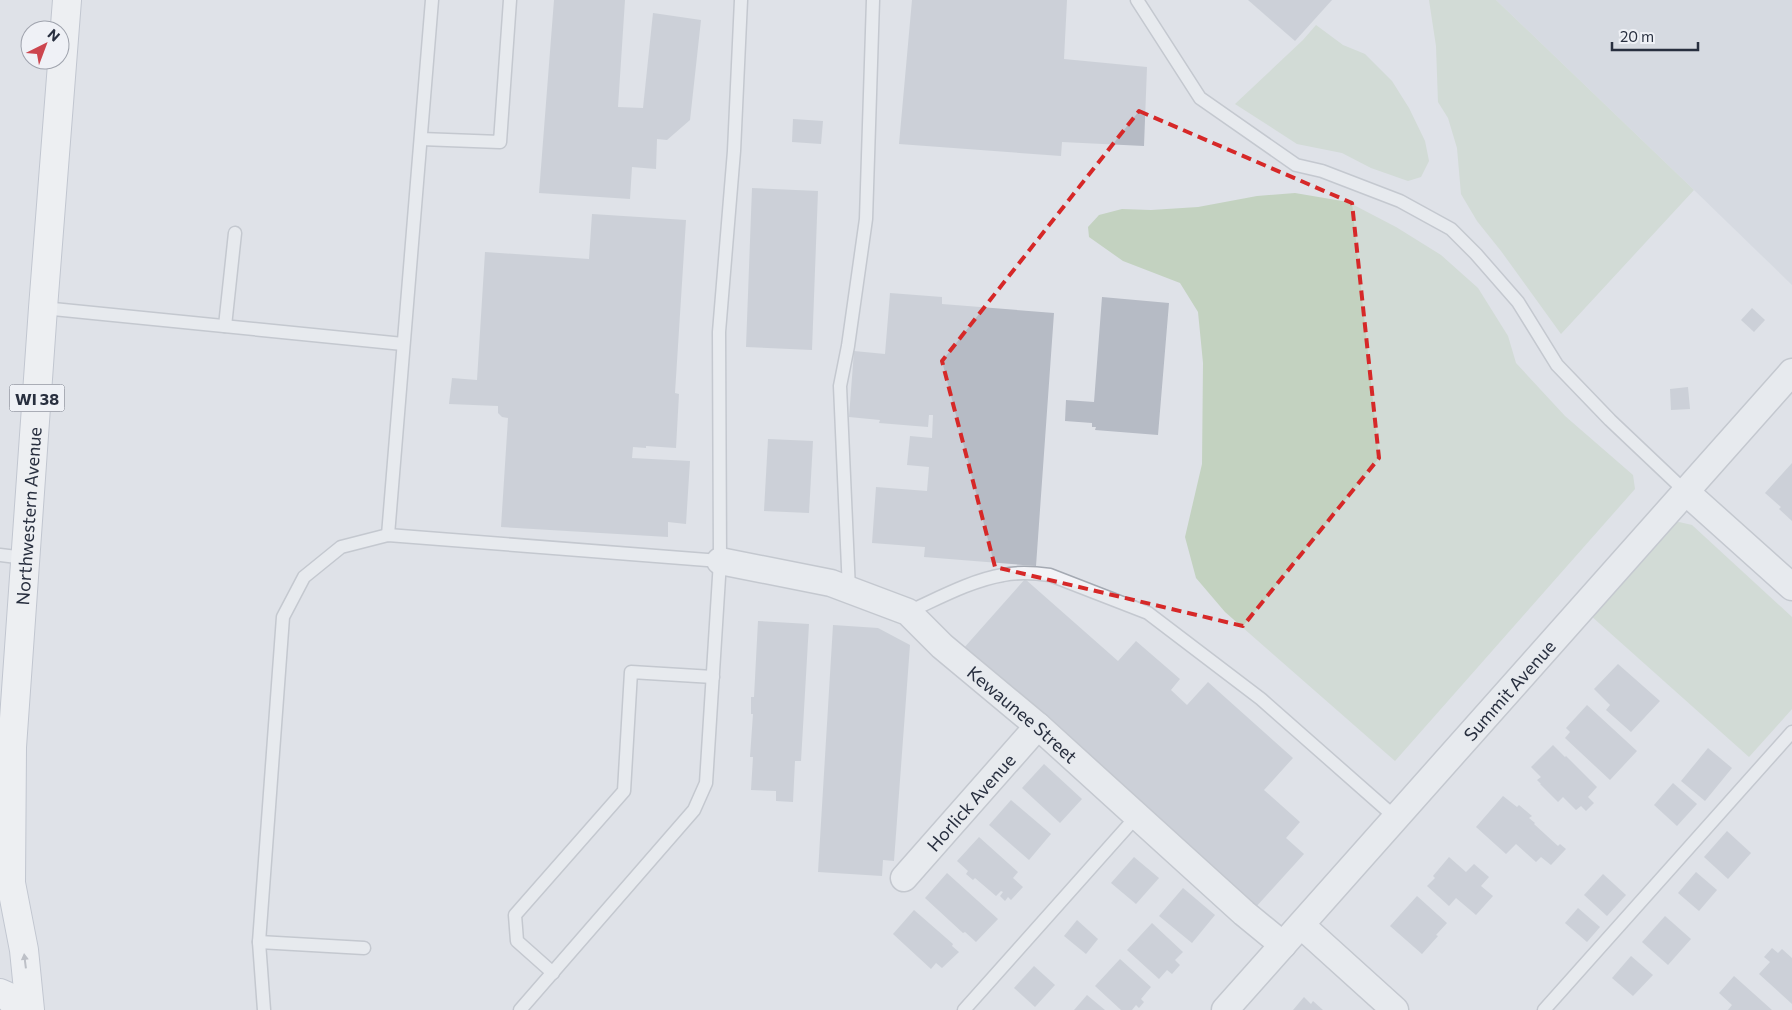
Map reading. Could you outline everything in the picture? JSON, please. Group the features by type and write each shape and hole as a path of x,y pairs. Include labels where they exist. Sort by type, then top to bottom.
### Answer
{"main road":[{"name":"Northwestern Avenue","path":"30,1010 24,950 11,883 12,557 43,308 67,0"},
{"name":"Northwestern Avenue","path":"0,909 11,883"},
{"path":"0,993 22,1010"}],"street":[{"name":"Summit Avenue","path":"1225,1010 1792,372"},
{"path":"1686,492 1792,588"},
{"name":"Kewaunee Street","path":"720,561 831,583 908,612 942,646 1038,726 1244,913 1283,945"},
{"name":"Horlick Avenue","path":"904,878 1038,726"},
{"path":"1301,925 1395,1010"}],"lane":[{"path":"388,535 432,0"},
{"path":"421,139 500,142 510,0"},
{"path":"520,1010 694,810 706,783 720,561 719,332 734,151 741,0"},
{"path":"849,590 840,386 848,346 866,219 872,0"},
{"path":"1137,0 1200,98 1296,166 1322,171 1400,201 1451,229 1476,254 1518,302 1557,365 1610,420 1686,492"},
{"path":"225,326 235,233"},
{"path":"43,308 403,344"},
{"path":"264,1010 259,942 283,617 304,577 341,547 388,535 720,561"},
{"path":"908,612 967,586 1003,575 1034,573 1050,575 1148,613 1262,699 1396,818"},
{"path":"553,973 518,941 515,915 624,791 631,672 713,677"},
{"path":"1544,1010 1792,732"},
{"path":"964,1010 1136,816"},
{"path":"259,942 364,948"}],"highlighted area":[{"path":"1139,111 1352,203 1379,458 1243,626 995,567 942,361"}],"shaded area":[{"path":"1496,0 1792,0 1792,285 1694,190"}],"green space":[{"path":"1429,0 1496,0 1694,190 1561,334 1477,221 1461,194 1457,148 1448,118 1438,102 1436,46"},
{"path":"1316,25 1343,45 1365,54 1392,81 1409,108 1425,141 1429,161 1421,177 1408,181 1371,168 1342,153 1297,144 1235,104 1303,40"},
{"path":"1295,193 1348,202 1396,227 1441,255 1478,288 1508,336 1516,363 1565,416 1633,475 1635,489 1395,761 1225,612 1196,578 1185,537 1202,464 1203,363 1198,312 1180,283 1123,261 1089,237 1088,227 1099,215 1122,209 1151,210 1198,207 1257,196"},
{"path":"1679,522 1692,525 1792,617 1792,709 1749,757 1590,615 1673,523"}],"building":[{"path":"554,0 625,0 618,107 643,108 653,13 701,20 690,120 667,140 657,139 656,169 632,167 630,199 539,193"},
{"path":"912,0 1067,0 1064,59 1147,67 1144,146 1062,142 1061,156 899,144"},
{"path":"1248,0 1332,0 1295,41"},
{"path":"793,119 823,121 821,144 792,142"},
{"path":"752,188 818,191 812,350 746,347"},
{"path":"592,214 686,220 675,393 679,394 676,448 633,447 632,458 690,461 686,524 668,522 668,537 501,527 508,418 502,417 498,413 498,406 449,404 452,378 477,380 485,252 589,259"},
{"path":"890,293 942,297 942,304 1054,313 1036,566 924,557 925,547 872,543 876,487 927,491 929,467 907,465 910,436 932,438 933,415 929,415 928,427 879,423 880,420 849,417 854,351 885,354"},
{"path":"1102,297 1169,303 1158,435 1095,430 1096,427 1092,427 1092,423 1065,421 1066,400 1094,402"},
{"path":"1752,308 1765,320 1754,332 1741,320"},
{"path":"1688,387 1690,409 1671,410 1670,389"},
{"path":"768,439 813,441 809,513 764,511"},
{"path":"1792,463 1792,521 1779,509 1781,507 1765,493"},
{"path":"1025,579 1118,661 1136,641 1180,679 1171,690 1187,705 1208,682 1293,758 1264,790 1300,822 1286,838 1304,854 1255,908 963,649"},
{"path":"758,621 809,624 801,761 795,761 793,802 776,801 776,791 751,790 753,757 750,757 753,714 751,714 751,697 754,697"},
{"path":"833,625 878,628 910,645 894,861 883,860 882,876 818,872"},
{"path":"1618,664 1660,701 1631,732 1606,710 1610,705 1594,689"},
{"path":"1587,705 1637,751 1610,780 1565,738 1570,732 1566,728"},
{"path":"1553,745 1597,787 1588,797 1594,803 1586,811 1581,806 1576,810 1563,797 1558,802 1537,780 1541,777 1531,767"},
{"path":"1708,748 1732,768 1705,801 1681,781"},
{"path":"1044,764 1082,799 1060,823 1022,788"},
{"path":"1673,783 1697,804 1677,826 1654,805"},
{"path":"1503,796 1517,807 1519,805 1532,816 1529,818 1534,824 1558,846 1560,844 1566,849 1551,865 1541,857 1536,862 1516,844 1506,854 1476,827"},
{"path":"1011,800 1051,834 1029,860 989,825"},
{"path":"1727,831 1751,853 1728,879 1704,857"},
{"path":"979,837 1018,872 1013,878 1023,887 1011,900 1008,897 1005,901 1000,896 1003,892 1001,891 996,896 975,878 973,880 966,874 968,871 957,861"},
{"path":"1134,857 1159,878 1136,904 1111,883"},
{"path":"1449,857 1466,872 1474,864 1489,877 1481,886 1493,896 1476,915 1456,898 1449,906 1427,886 1435,878 1433,876"},
{"path":"1696,872 1717,890 1699,911 1678,893"},
{"path":"947,873 998,919 976,942 965,932 963,933 925,898"},
{"path":"1603,874 1626,895 1607,916 1584,895"},
{"path":"1183,888 1215,915 1192,943 1159,916"},
{"path":"1417,896 1447,923 1422,954 1390,926"},
{"path":"1578,908 1600,927 1587,942 1565,923"},
{"path":"914,910 953,944 952,946 959,952 942,968 936,963 931,969 893,934"},
{"path":"1665,916 1691,939 1668,965 1642,942"},
{"path":"1077,920 1098,939 1086,954 1064,936"},
{"path":"1152,923 1183,952 1175,960 1180,965 1172,974 1167,970 1159,979 1127,950"},
{"path":"1772,948 1778,953 1782,949 1792,958 1792,1004 1759,974 1770,962 1764,957"},
{"path":"1631,956 1653,975 1633,996 1612,978"},
{"path":"1120,959 1151,987 1141,999 1144,1002 1139,1008 1136,1005 1132,1010 1121,1010 1095,986"},
{"path":"1034,966 1055,985 1035,1007 1014,988"},
{"path":"1734,976 1772,1010 1728,1010 1732,1005 1719,993"},
{"path":"1087,995 1105,1010 1074,1010"},
{"path":"1304,997 1311,1004 1313,1001 1323,1010 1293,1010"}]}
